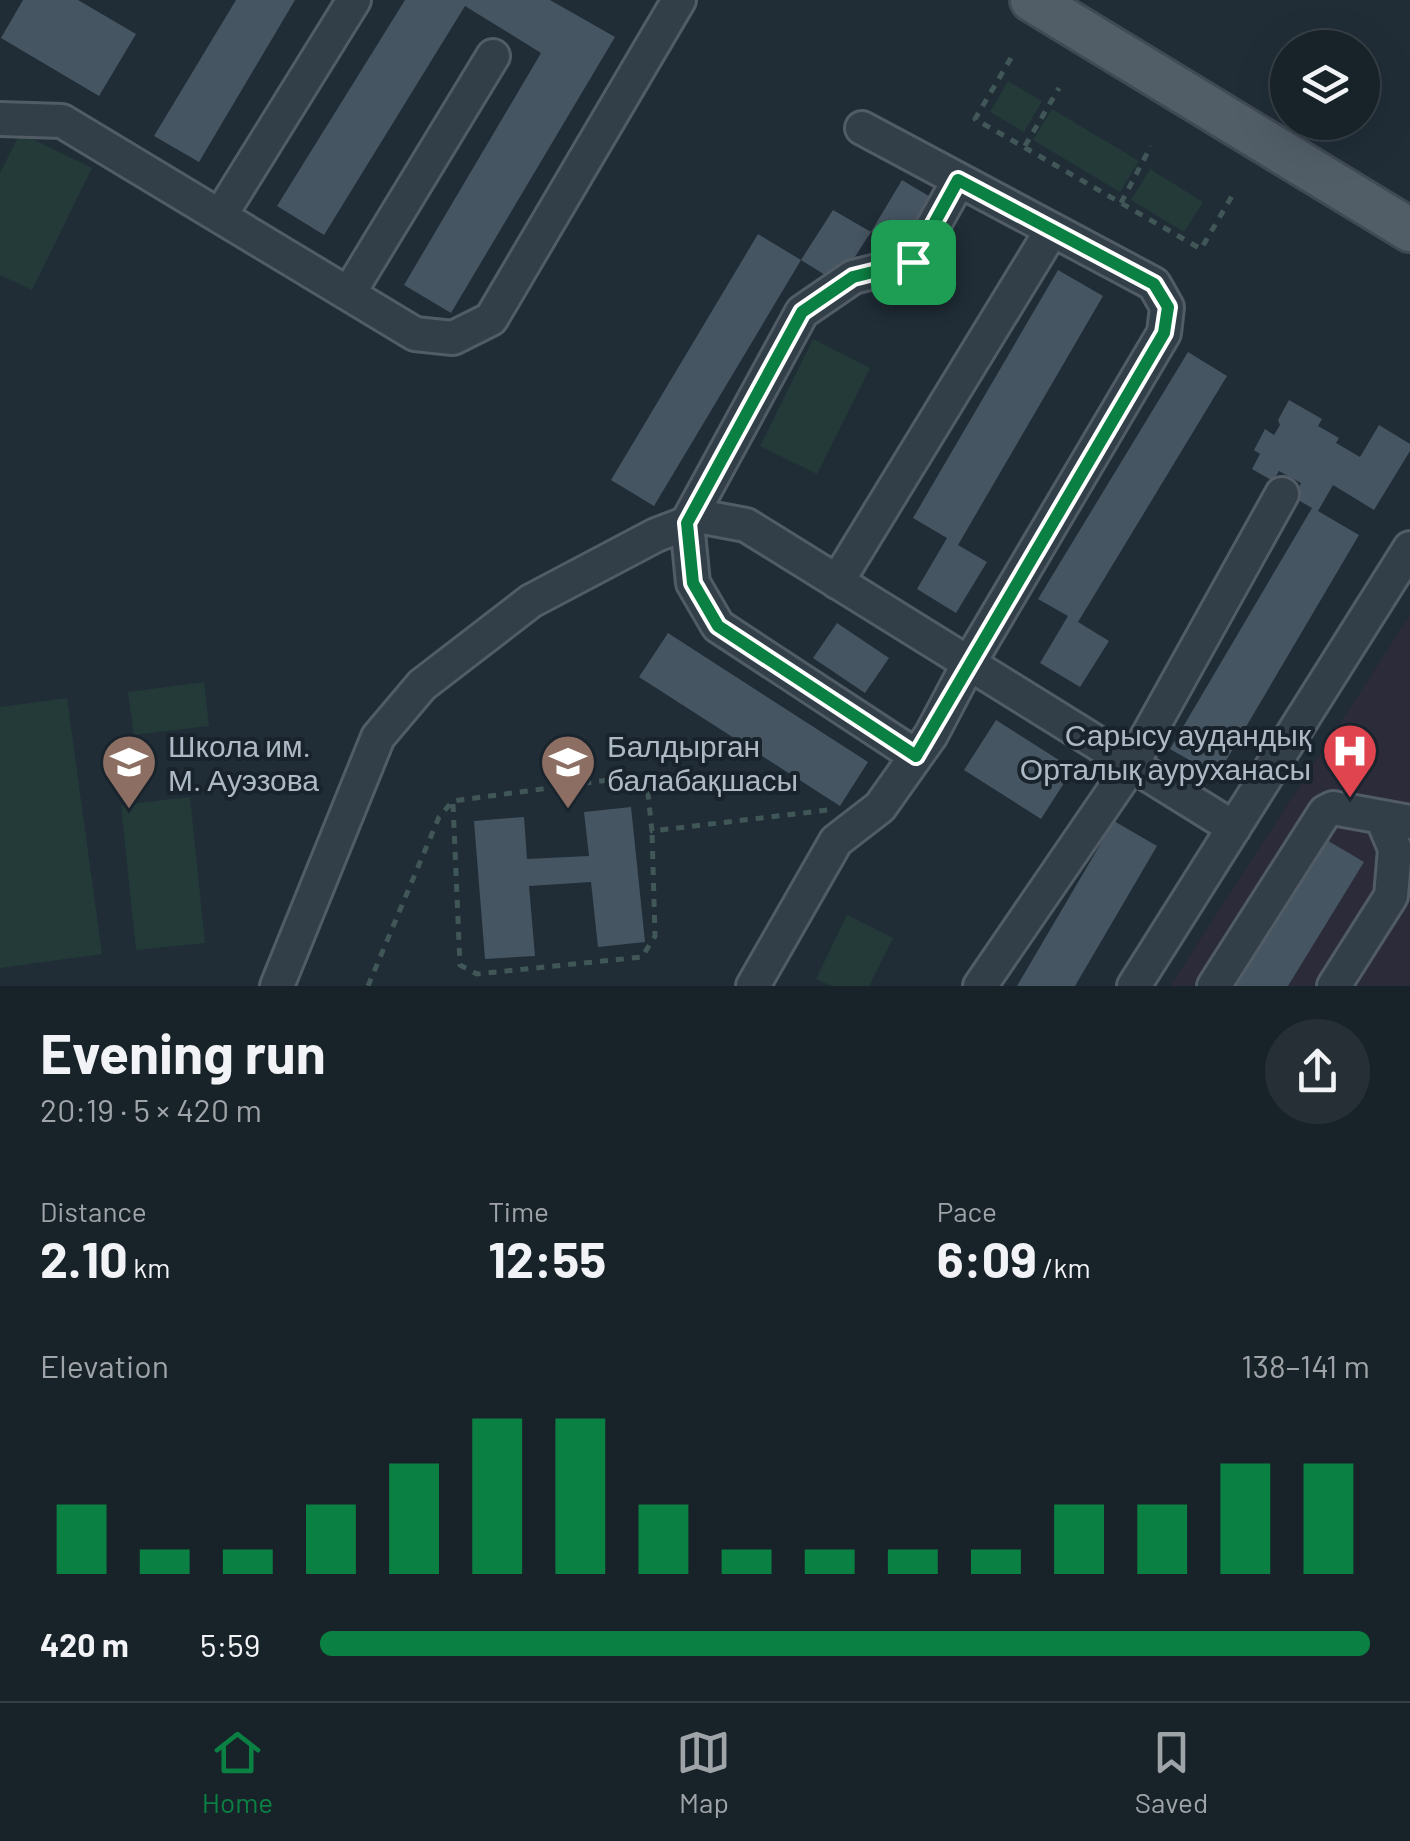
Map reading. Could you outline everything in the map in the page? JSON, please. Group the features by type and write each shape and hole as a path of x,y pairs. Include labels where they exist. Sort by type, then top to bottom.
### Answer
{"main road":[{"path":"1032,0 1410,230"}],"street":[{"path":"220,216 354,0"},
{"path":"0,119 62,121 415,334 453,338 491,319 678,0"},
{"path":"348,294 493,56"},
{"path":"753,986 836,841 880,808 916,756 1164,333 1168,307 1154,284 862,128"},
{"path":"916,756 718,626 693,583 687,523 802,312 853,277 913,262 958,180"},
{"path":"838,582 1052,230"},
{"path":"980,986 1132,764 1282,494"},
{"path":"277,986 378,737 422,685 531,601 656,536 703,517 746,525 1234,828"},
{"path":"1134,986 1410,548"},
{"path":"1214,986 1325,812 1333,808 1396,820 1391,896 1334,986"}],"path":[{"path":"1011,58 976,119 1201,250 1232,196"},
{"path":"1025,147 1059,88"},
{"path":"1121,203 1152,146"},
{"path":"368,986 439,818 453,801 646,776 655,936 642,957 477,974 460,965 453,801"},
{"path":"652,831 850,809 868,816"}],"shaded area":[{"name":"Сарысу аудандық Орталық ауруханасы","path":"1410,615 1410,986 1170,986"}],"green space":[{"path":"1008,81 1042,101 1024,132 990,112"},
{"path":"1052,109 1139,161 1120,192 1033,140"},
{"path":"20,133 92,168 32,290 0,275 0,173"},
{"path":"1150,169 1203,202 1184,232 1131,200"},
{"path":"813,339 870,368 817,474 760,446"},
{"path":"204,682 209,726 134,735 128,692"},
{"path":"67,698 102,954 0,968 0,707"},
{"path":"190,797 205,943 136,950 121,805"},
{"path":"847,915 893,938 869,986 832,986 816,979"}],"building":[{"path":"23,0 78,0 136,34 99,96 1,38"},
{"path":"236,0 295,0 199,162 154,136"},
{"path":"405,0 550,0 615,37 451,313 404,285 541,53 465,6 324,235 277,206"},
{"path":"902,180 942,204 911,256 871,232"},
{"path":"833,210 871,232 838,283 801,260"},
{"path":"758,234 801,260 654,506 611,480"},
{"path":"1058,270 1103,296 958,545 987,562 956,613 917,589 947,538 913,518"},
{"path":"1188,352 1227,376 1078,622 1109,641 1080,687 1040,663 1068,616 1038,599"},
{"path":"1289,400 1322,419 1318,426 1360,457 1379,425 1410,444 1410,451 1374,510 1333,485 1318,511 1359,535 1217,776 1170,749 1312,508 1293,497 1301,483 1279,471 1273,481 1252,469 1260,454 1254,450 1265,429 1274,435"},
{"path":"837,623 889,658 865,693 813,658"},
{"path":"668,633 868,762 840,806 639,677"},
{"path":"996,720 1073,769 1041,819 964,770"},
{"path":"631,807 645,942 598,947 591,882 529,886 535,956 485,959 474,821 524,817 527,859 589,856 584,812"},
{"path":"1114,821 1157,846 1075,986 1017,986"},
{"path":"1325,839 1364,862 1288,986 1235,986"}],"place":[{"name":"Сарысу аудандық Орталық ауруханасы","path":"1350,800"},
{"name":"Школа им. М. Ауэзова","path":"129,811"},
{"name":"Балдырган балабақшасы","path":"568,811"}],"route":[{"path":"958,180 1154,284 1168,307 1164,333 916,756 718,626 693,583 687,523 802,312 853,277 913,262 958,180"}]}
